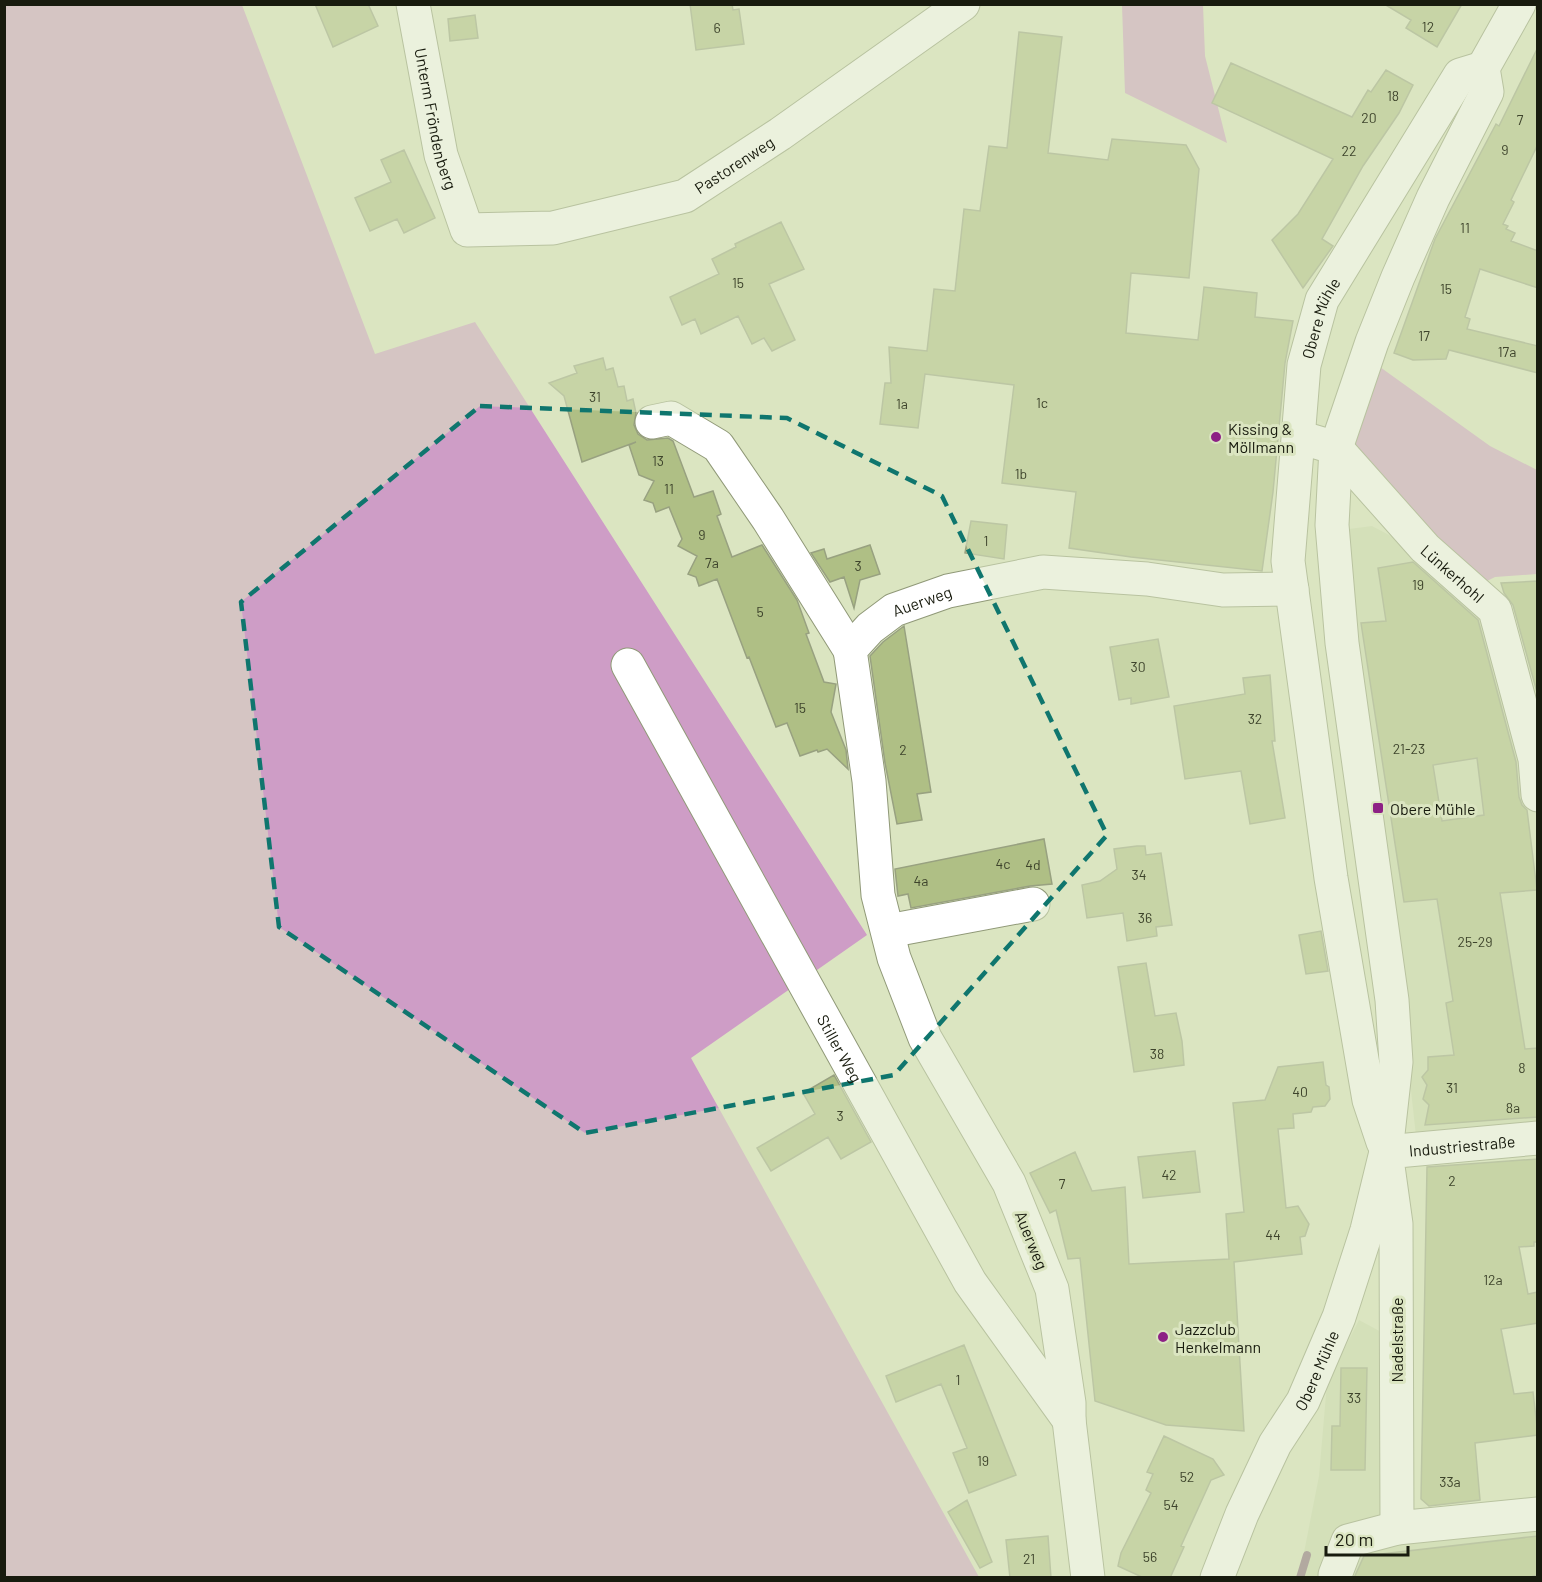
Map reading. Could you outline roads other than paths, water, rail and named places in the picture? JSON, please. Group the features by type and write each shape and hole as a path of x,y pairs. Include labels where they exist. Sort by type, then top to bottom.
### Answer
{"street":[{"name":"Unterm Fröndenberg","path":"413,4 441,155 467,230"},
{"name":"Pastorenweg","path":"467,230 553,228 685,196 780,134 963,4"},
{"path":"1483,68 1519,4"},
{"name":"Obere Mühle","path":"1217,1578 1242,1514 1275,1444 1303,1401 1339,1317 1367,1230 1386,1152 1396,1062 1395,1042 1386,957 1342,643 1332,525 1336,448 1372,342 1398,277 1432,198 1487,92 1483,68 1460,75 1322,300 1304,366 1288,561 1331,878 1369,1100 1386,1152"},
{"path":"652,422 671,418 718,446 768,519 850,650"},
{"path":"1299,436 1336,448"},
{"name":"Lünkerhohl","path":"1336,448 1425,548 1495,610 1535,759 1538,795"},
{"name":"Auerweg","path":"1088,1578 1069,1420 1070,1403 1052,1289 1009,1183 925,1038 894,958 878,895 869,781 850,650 870,628 894,610 948,591 1043,572 1147,579 1223,590 1292,589"},
{"name":"Stiller Weg","path":"628,665 970,1282 1069,1420"},
{"path":"888,931 1033,904"},
{"name":"Industriestraße","path":"1386,1152 1538,1138"},
{"name":"Nadelstraße","path":"1386,1152 1396,1224 1397,1528"},
{"path":"1335,1575 1348,1541 1397,1528 1538,1514"}],"waterway":[{"path":"1300,1578 1307,1555"}],"place":[{"name":"Kissing & Möllmann","path":"1216,437"},
{"name":"Obere Mühle","path":"1378,808"},
{"name":"Jazzclub Henkelmann","path":"1163,1337"}]}
